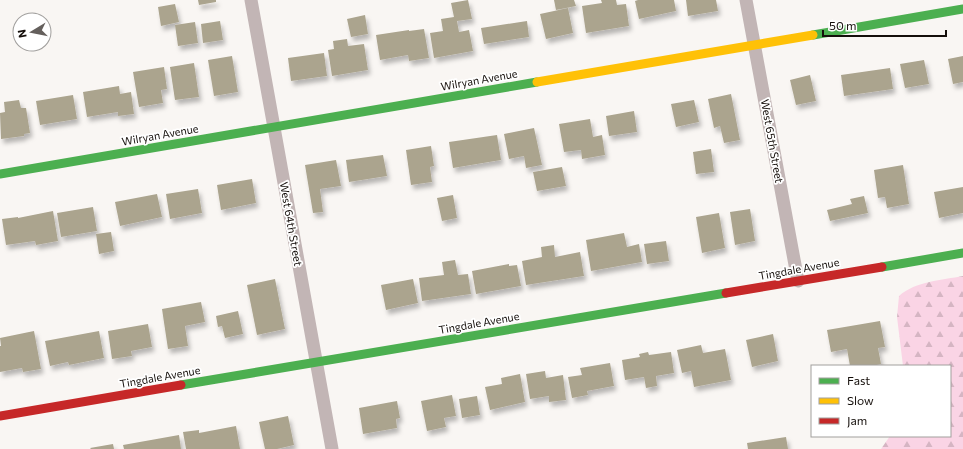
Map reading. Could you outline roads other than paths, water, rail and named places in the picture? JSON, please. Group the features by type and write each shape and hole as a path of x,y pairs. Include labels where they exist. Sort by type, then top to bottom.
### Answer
{"street":[{"name":"West 64th Street","path":"251,0 332,449"},
{"name":"West 65th Street","path":"746,0 798,281"},
{"name":"Wilryan Avenue","path":"0,174 963,9"},
{"name":"Tingdale Avenue","path":"0,416 963,253"}]}
